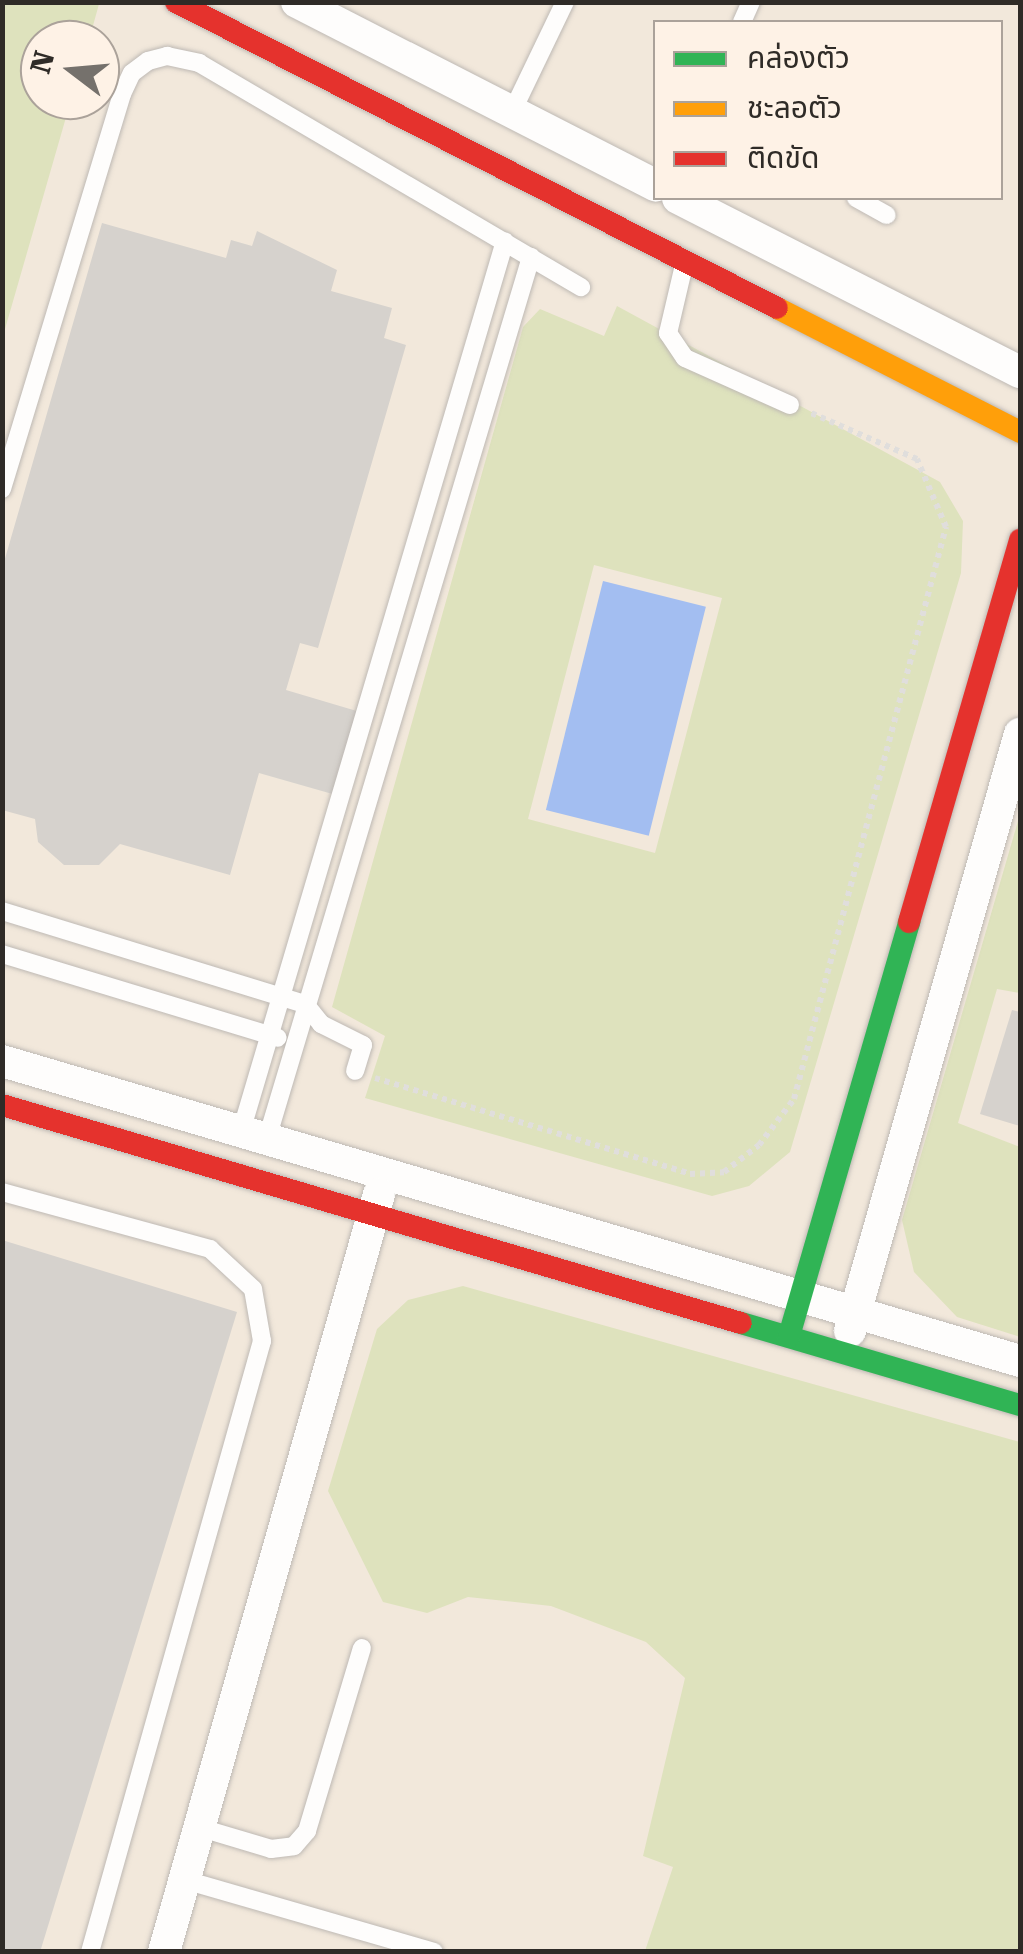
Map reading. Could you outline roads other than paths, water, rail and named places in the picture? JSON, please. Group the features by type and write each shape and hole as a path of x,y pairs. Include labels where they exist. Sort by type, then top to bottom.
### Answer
{"street":[{"path":"176,2 1020,432"},
{"path":"297,2 653,184"},
{"path":"682,200 1020,372"},
{"path":"789,1336 999,637 1020,540"},
{"path":"844,1352 1020,734"},
{"path":"2,1061 255,1132 1020,1361"},
{"path":"2,1105 256,1176 1020,1405"},
{"path":"164,1952 386,1171"}],"lane":[{"path":"512,112 565,2"},
{"path":"2,489 122,94 132,73 148,62 166,56 199,63 581,287"},
{"path":"860,200 887,215"},
{"path":"256,1176 255,1132 268,1035 505,241"},
{"path":"230,1169 255,1132 293,1043 531,257"},
{"path":"685,260 668,333 685,358 790,404"},
{"path":"2,911 305,1004 321,1024 363,1045 355,1071"},
{"path":"2,954 293,1043"},
{"path":"2,1192 210,1249 252,1289 262,1341 90,1952"},
{"path":"200,1828 271,1849 294,1846 307,1832 362,1648"},
{"path":"185,1880 434,1952"}],"water":[{"path":"603,581 706,607 649,836 546,810"}]}
